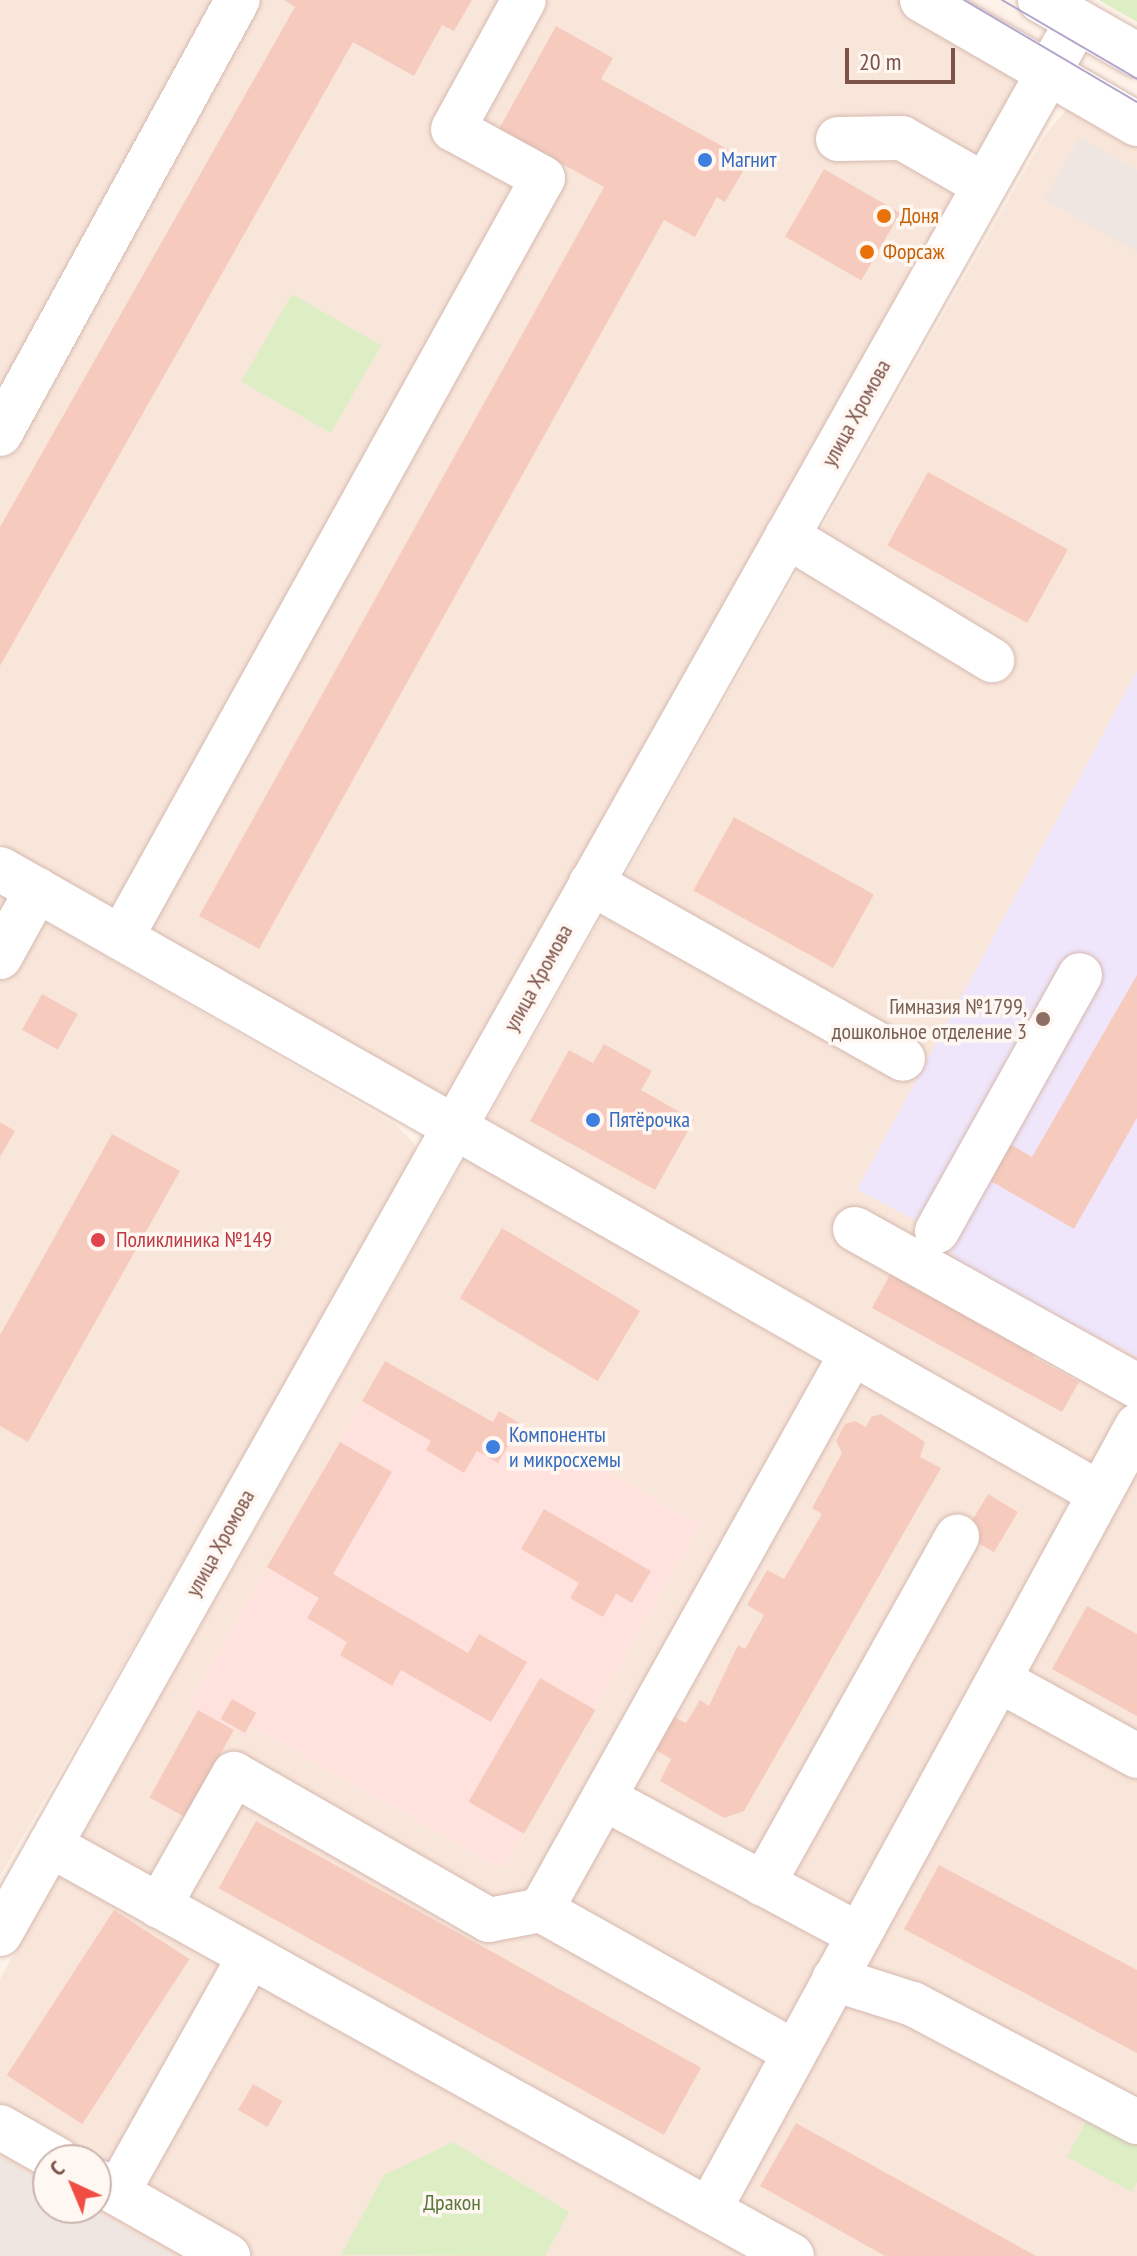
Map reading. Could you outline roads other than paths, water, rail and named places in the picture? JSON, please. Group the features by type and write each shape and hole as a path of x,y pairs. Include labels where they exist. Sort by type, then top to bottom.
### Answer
{"street":[{"path":"0,434 238,0"},
{"path":"121,938 543,178 449,136 524,0"},
{"path":"922,0 1137,124"},
{"path":"1040,0 1137,55"},
{"name":"улица Хромова","path":"0,1934 1077,22"},
{"path":"838,139 902,138 984,185"},
{"path":"787,536 992,660"},
{"path":"0,869 1099,1493"},
{"path":"591,883 903,1059"},
{"path":"0,957 37,890"},
{"path":"937,1231 1080,975"},
{"path":"855,1229 1137,1386"},
{"path":"541,1910 852,1353"},
{"path":"709,2210 1137,1426"},
{"path":"763,1884 957,1537"},
{"path":"999,1680 1137,1756"},
{"path":"159,1906 234,1774 489,1920 541,1910 794,2052"},
{"path":"615,1804 859,1935"},
{"path":"50,1845 792,2256"},
{"path":"112,2179 250,1956"},
{"path":"834,1979 913,2004 1137,2122"},
{"path":"0,2127 32,2145"},
{"path":"112,2190 228,2256"}],"tram line":[{"path":"964,0 1137,102"},
{"path":"1002,0 1137,79"}],"place":[{"name":"Магнит","path":"705,160"},
{"name":"Доня","path":"884,216"},
{"name":"Форсаж","path":"867,252"},
{"name":"Гимназия №1799, дошкольное отделение 3","path":"1043,1019"},
{"name":"Пятёрочка","path":"593,1120"},
{"name":"Поликлиника №149","path":"98,1240"},
{"name":"Компоненты и микросхемы","path":"493,1447"}],"park label":[{"name":"Дракон","path":"452,2203"}]}
